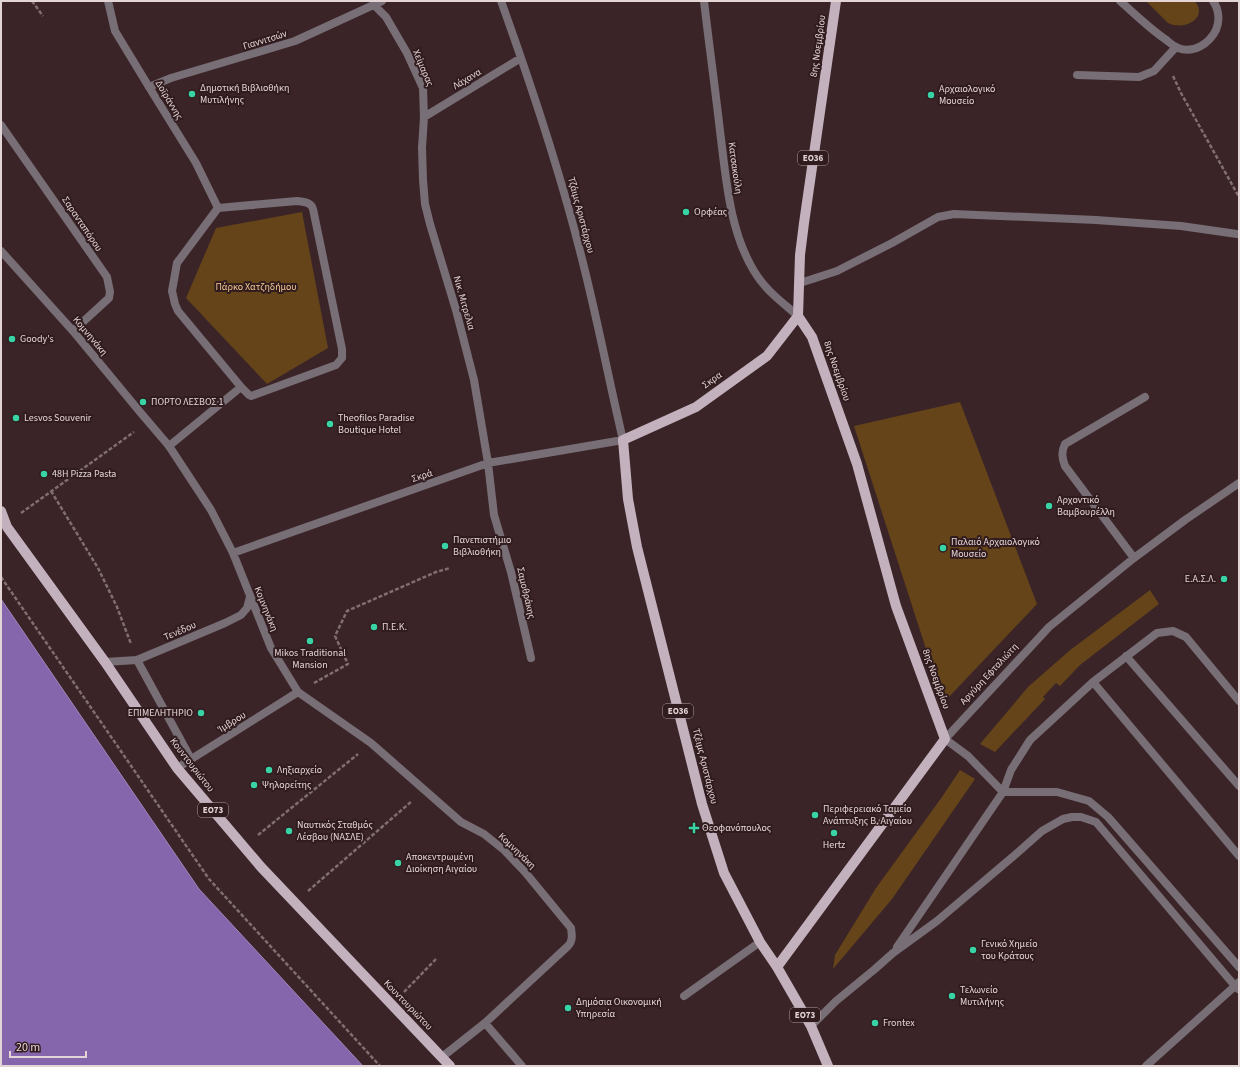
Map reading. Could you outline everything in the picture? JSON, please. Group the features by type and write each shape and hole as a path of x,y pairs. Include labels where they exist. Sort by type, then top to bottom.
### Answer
{"main road":[{"name":"8ης Νοεμβρίου","path":"836,1 800,255 798,316 812,337 857,464 896,606 945,739"},
{"name":"Σκρα","path":"623,440 696,407 767,356 798,316"},
{"name":"Τζέιμς Αριστάρχου","path":"623,440 628,499 637,547 702,804 724,873 760,942 777,967"},
{"name":"Κουντουριώτου","path":"1,511 4,526 105,662 177,768 261,867 450,1066"},
{"name":"Αργύρη Εφταλιώτη","path":"777,967 945,739"},
{"name":"ΕΟ73","path":"777,967 811,1026 828,1066"}],"street":[{"name":"Δοϊράννης","path":"108,1 115,31 196,164 218,208"},
{"name":"Γιαννιτσών","path":"149,87 171,78 295,41 382,1"},
{"name":"Τζάιμς Αριστάρχου","path":"501,1 556,164 583,263 623,440"},
{"name":"Κατσακούλη","path":"704,1 727,189 735,224 746,257 754,272 765,288 798,316"},
{"path":"1120,1 1154,31 1176,47 1186,50 1197,48 1207,42 1214,35 1219,22 1216,4 1213,1"},
{"name":"Χείμαρας","path":"374,5 386,17 407,53 423,88 424,117 422,148"},
{"path":"1077,75 1138,76 1154,71 1176,47"},
{"name":"Λάχανα","path":"424,117 521,58"},
{"name":"Σαρανταπόρου","path":"1,125 107,277 110,290 109,298 73,331"},
{"name":"Νικ. Μιτρελια","path":"422,148 425,204 456,310 474,380 488,463"},
{"path":"305,202 312,207 342,349 342,358 336,365 254,395 249,395 241,388 178,311 172,291 177,263 218,208 305,202"},
{"path":"800,283 837,271 892,243 938,217 954,214 1096,220 1181,226 1238,234"},
{"name":"Κομνηνάκη","path":"1,251 73,331 169,446 211,510 233,554 271,648 298,692 371,744 461,822 484,834 504,850 526,872 571,928 571,943 484,1023"},
{"path":"169,446 241,388"},
{"path":"1134,558 1065,466 1062,460 1062,453 1065,444 1145,397"},
{"name":"Σκρά","path":"233,554 488,463 623,440"},
{"name":"Σαμοθράκης","path":"488,463 494,515 511,572 531,658"},
{"name":"Αργύρη Εφταλιώτη","path":"945,739 1049,627 1134,558 1185,520 1239,483"},
{"name":"Τενέδου","path":"105,662 137,660 241,615 247,608 250,597"},
{"path":"893,953 1003,792 1011,770 1030,740 1093,682 1157,633 1173,631 1186,637 1239,701"},
{"path":"1126,656 1239,786"},
{"path":"137,660 192,759"},
{"path":"1093,682 1239,856"},
{"name":"Ίμβρου","path":"177,768 298,692"},
{"path":"945,739 968,756 1003,792 1057,792 1089,801 1108,817 1239,967"},
{"path":"811,1026 836,1002 893,953 949,911 1042,831 1063,819 1081,816 1096,822 1238,986 1146,1066"},
{"path":"684,996 760,942"},
{"path":"442,1057 484,1023 522,1066"}],"path":[{"path":"32,1 43,16"},
{"path":"1163,61 1239,197"},
{"path":"4,526 147,421"},
{"path":"51,491 102,574 117,607 137,660"},
{"path":"298,692 348,664 335,636 347,611 436,572 450,568"},
{"path":"1,577 209,879 380,1066"},
{"path":"244,847 371,744"},
{"path":"295,903 424,790"},
{"path":"392,1005 436,959"}],"green space":[{"path":"1146,1 1195,1 1199,13 1197,18 1192,22 1174,25 1168,23"},
{"name":"Πάρκο Χατζηδήμου","path":"302,212 328,348 267,384 186,298 216,228"},
{"path":"960,402 1037,604 948,698 937,683 854,426"},
{"path":"1150,590 1159,604 1080,665 1060,686 1056,683 1043,697 1045,699 995,752 980,744 1028,687 1069,651"},
{"path":"960,770 975,779 892,899 833,969 835,955 876,888"}],"shaded area":[{"path":"1,599 199,889 363,1066 1,1066"}],"place":[{"name":"Δημοτική Βιβλιοθήκη Μυτιλήνης","path":"192,94"},
{"name":"Αρχαιολογικό Μουσείο","path":"931,95"},
{"name":"Ορφέας","path":"686,212"},
{"name":"Goody's","path":"12,339"},
{"name":"ΠΟΡΤΟ ΛΕΣΒΟΣ 1","path":"143,402"},
{"name":"Lesvos Souvenir","path":"16,418"},
{"name":"Theofilos Paradise Boutique Hotel","path":"330,424"},
{"name":"48H Pizza Pasta","path":"44,474"},
{"name":"Αρχοντικό Βαμβουρέλλη","path":"1049,506"},
{"name":"Πανεπιστήμιο Βιβλιοθήκη","path":"445,546"},
{"name":"Παλαιό Αρχαιολογικό Μουσείο","path":"943,548"},
{"name":"Ε.Α.Σ.Λ.","path":"1224,579"},
{"name":"Π.Ε.Κ.","path":"374,627"},
{"name":"Mikos Traditional Mansion","path":"310,641"},
{"name":"ΕΠΙΜΕΛΗΤΗΡΙΟ","path":"201,713"},
{"name":"Ληξιαρχείο","path":"269,770"},
{"name":"Ψηλορείτης","path":"254,785"},
{"name":"Περιφερειακό Ταμείο Ανάπτυξης Β. Αιγαίου","path":"815,815"},
{"name":"Θεοφανόπουλος","path":"694,828"},
{"name":"Ναυτικός Σταθμός Λέσβου (ΝΑΣΛΕ)","path":"289,831"},
{"name":"Hertz","path":"834,833"},
{"name":"Αποκεντρωμένη Διοίκηση Αιγαίου","path":"398,863"},
{"name":"Γενικό Χημείο του Κράτους","path":"973,950"},
{"name":"Τελωνείο Μυτιλήνης","path":"952,996"},
{"name":"Δημόσια Οικονομική Υπηρεσία","path":"568,1008"},
{"name":"Frontex","path":"875,1023"}]}
